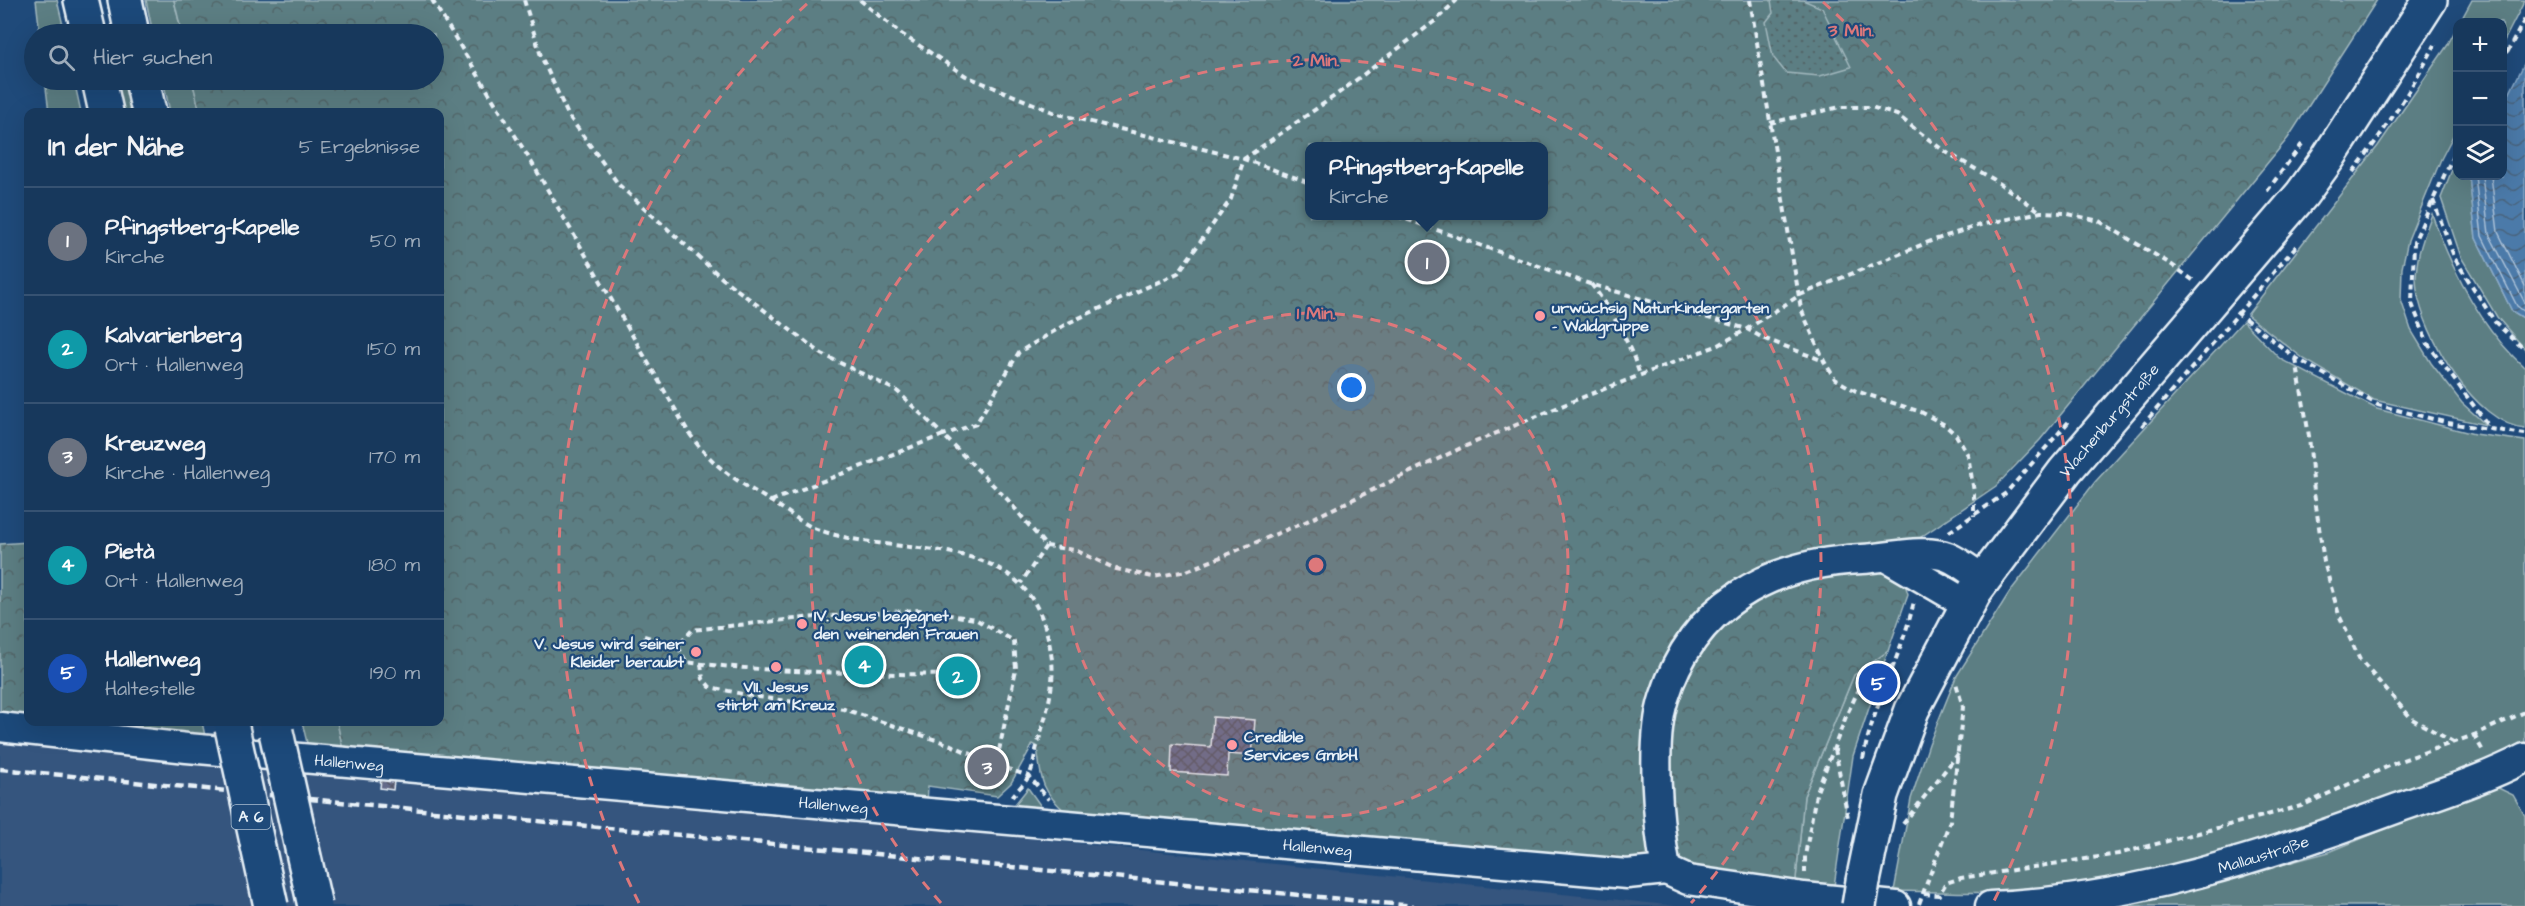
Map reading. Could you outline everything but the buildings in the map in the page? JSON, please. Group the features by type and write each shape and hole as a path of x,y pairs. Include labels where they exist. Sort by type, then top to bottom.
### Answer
{"main road":[{"path":"81,0 87,24"},
{"path":"124,0 130,24"},
{"name":"Wachenburgstraße","path":"1861,894 1881,795 1912,710 1975,592 2065,471 2302,194 2328,158 2430,0"},
{"path":"101,90 105,108"},
{"path":"144,90 148,108"},
{"name":"A 6","path":"231,726 271,906"},
{"name":"A 6","path":"275,727 315,906"}],"street":[{"path":"1896,906 1804,897 1688,880 1666,870 1661,844 1656,745 1663,700 1676,667 1694,638 1720,608 1754,584 1798,568 1843,560 1888,558 1908,554 1925,566 1947,557 1975,592"},
{"name":"Hallenweg","path":"0,727 187,748 1089,828 1627,874 1666,870"},
{"name":"Mallaustraße","path":"1990,906 2023,905 2095,895 2223,865 2341,829 2497,771 2525,758"}],"path":[{"path":"432,0 535,168 689,432 708,457 731,476 811,527 836,536 955,553 993,565 1021,583 1038,611 1050,642 1053,673 1047,713 1029,776 996,765 951,745 844,709 752,696 710,687 703,679 701,664"},
{"path":"524,0 541,56 568,115 619,185 723,279 822,354 897,391 1008,500 1046,546 1075,550 1116,569 1153,577 1187,571 1305,522 1461,448 1719,345 1800,295 1931,241 1980,225 2041,212 2064,213 2099,220 2193,280"},
{"path":"860,0 900,33 966,76 1048,110 1244,159 1305,181"},
{"path":"771,501 976,424 1019,352 1068,323 1178,273 1231,199 1244,159 1336,95 1435,21 1457,0"},
{"path":"1751,1 1801,309 1824,361 1835,379 1856,391 1920,412 1945,425 1956,435 1968,455 1974,492 1974,516"},
{"path":"2507,53 2525,19"},
{"path":"1770,123 1840,107 1871,107 1897,116 1944,151 2041,212"},
{"path":"2260,200 2305,140"},
{"path":"2453,154 2414,242 2412,304 2428,344 2492,429"},
{"path":"2433,199 2455,260 2495,322 2525,350"},
{"path":"1408,220 1590,284 1747,329 1763,338 1824,361"},
{"path":"2185,289 2200,271"},
{"path":"1590,284 1622,331 1640,375"},
{"path":"2140,428 2239,315 2296,358 2378,405 2448,423 2525,434"},
{"path":"2296,358 2309,436 2324,562 2339,615 2360,660 2412,719 2453,742"},
{"path":"1864,754 1883,688 1896,664 1932,543 2006,493 2076,413"},
{"path":"1021,583 1046,546"},
{"path":"678,646 692,630 804,618 919,610 975,619 1014,641 1016,669 996,765"},
{"path":"644,636 678,646 686,662 701,664 817,674 947,675"},
{"path":"1804,897 1805,856 1816,794 1847,714 1861,685 1896,664"},
{"path":"1950,684 1954,675 1963,707 1950,820 1924,894 1939,895 1946,883 1960,878 2118,854 2301,806 2400,761 2484,731 2525,712"},
{"path":"1835,748 1849,821"},
{"path":"1901,827 1958,754"}],"shaded area":[{"path":"0,737 672,801 1677,906 0,906"}],"green space":[{"path":"36,0 57,0 63,24 39,24"},
{"path":"146,0 174,0 180,24 151,24"},
{"path":"174,0 2377,0 2288,138 2040,440 1996,486 1896,554 1908,594 1888,651 1854,675 1804,796 1795,889 1066,812 1046,790 1041,775 1037,746 1033,744 1011,783 997,796 928,786 927,804 344,754 338,726 444,726 444,108 199,108 194,90 444,90 444,24 180,24"},
{"path":"1771,0 1803,0 1822,8 1851,67 1820,76 1786,73 1773,57 1766,22 1773,13"},
{"path":"2472,0 2525,0 2507,35 2507,18 2462,18"},
{"path":"2453,35 2453,136 2441,159 2408,240 2402,268 2401,300 2411,330 2431,363 2462,403 2486,425 2374,400 2304,359 2247,315 2378,146"},
{"path":"46,90 76,90 80,108 48,108"},
{"path":"117,90 129,90 133,108 120,108"},
{"path":"165,90 194,90 199,108 169,108"},
{"path":"2453,167 2453,180 2469,180 2476,238 2512,311 2525,319 2525,349 2497,317 2461,257 2441,198"},
{"path":"2432,214 2458,277 2469,297 2494,335 2525,368 2525,428 2507,423 2488,412 2471,395 2441,353 2430,330 2421,309 2416,271 2425,232"},
{"path":"2243,321 2280,359 2377,409 2474,434 2525,441 2525,744 2477,768 2343,818 2193,861 2092,881 2040,888 1977,893 1894,891 1911,799 1929,744 1956,677 2009,593 2095,482"},
{"path":"24,542 24,722 0,719 0,544"},
{"path":"1888,651 1853,756 1834,886 1795,889 1804,796 1854,675"},
{"path":"59,726 134,726 135,735"},
{"path":"134,726 203,726 205,736 135,735"},
{"path":"303,726 338,726 344,754 309,751"},
{"path":"2492,785 2513,795 2525,816 2525,906 2113,906 2192,889 2329,852"},
{"path":"1028,788 1045,812 1012,808"}],"water":[{"path":"2525,62 2525,319 2512,311 2476,238 2469,180 2507,180 2507,99"}],"railway":[{"path":"0,769 1413,906"}],"place":[{"name":"Pfingstberg-Kapelle","path":"1427,262"},
{"name":"urwüchsig Naturkindergarten - Waldgruppe","path":"1540,316"},
{"name":"IV. Jesus begegnet den weinenden Frauen","path":"802,624"},
{"name":"V. Jesus wird seiner Kleider beraubt","path":"696,652"},
{"name":"Pietà","path":"864,665"},
{"name":"VII. Jesus stirbt am Kreuz","path":"776,667"},
{"name":"Kalvarienberg","path":"958,676"},
{"name":"Hallenweg","path":"1878,683"},
{"name":"Credible Services GmbH","path":"1232,745"},
{"name":"Kreuzweg","path":"987,767"}]}
